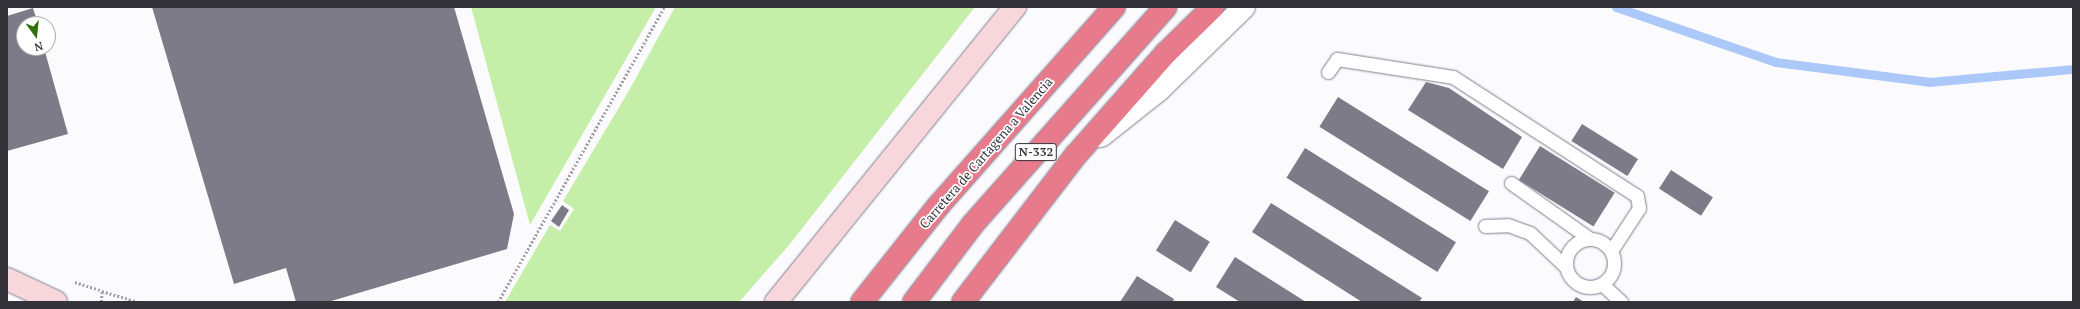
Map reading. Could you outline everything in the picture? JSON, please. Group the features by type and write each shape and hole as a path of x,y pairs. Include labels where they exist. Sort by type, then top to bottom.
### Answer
{"highway":[{"name":"Carretera de Cartagena a Valencia","path":"862,302 939,205 1114,7"},
{"name":"N-332","path":"914,302 973,224 1166,7"},
{"path":"963,302 1076,155 1166,53 1212,7"}],"main road":[{"path":"776,302 1015,7"},
{"path":"7,279 56,302"},
{"path":"7,288 13,302"}],"street":[{"path":"1076,155 1160,89 1244,7"}],"lane":[{"path":"1328,72 1337,59 1453,77 1637,196 1639,208 1611,251"},
{"path":"1512,183 1590,239"},
{"path":"1485,226 1508,225 1530,233 1565,266 1568,274 1577,284 1593,287 1602,284 1612,271 1614,264 1611,251 1603,242 1590,239 1582,240 1569,250 1565,266"},
{"path":"1602,284 1621,302"}],"path":[{"path":"498,302 664,7"},
{"path":"101,302 102,292 137,302"}],"green space":[{"path":"471,7 656,7 530,225"},
{"path":"675,7 975,7 790,244 739,302 505,302 550,225 560,231 574,209 563,201 627,94"}],"building":[{"path":"152,7 454,7 514,214 507,249 328,302 296,302 286,268 234,284"},
{"path":"33,8 36,16 16,16 16,56 46,56 68,134 7,151 7,16"},
{"path":"1426,82 1449,88 1522,137 1503,169 1408,110"},
{"path":"1338,97 1489,191 1470,221 1319,127"},
{"path":"1582,124 1638,159 1627,176 1571,141"},
{"path":"1540,146 1615,193 1593,227 1519,180"},
{"path":"1305,148 1456,242 1437,272 1286,178"},
{"path":"1671,170 1713,197 1701,216 1659,188"},
{"path":"1271,203 1422,298 1419,302 1362,302 1252,232"},
{"path":"562,205 569,210 559,227 551,221"},
{"path":"1175,220 1210,242 1191,272 1156,251"},
{"path":"1235,257 1306,302 1240,302 1216,287"},
{"path":"1137,276 1174,299 1173,302 1120,302"},
{"path":"1576,297 1584,302 1573,302"}],"waterway":[{"path":"1616,7 1776,62 1929,82 2073,69"}]}
